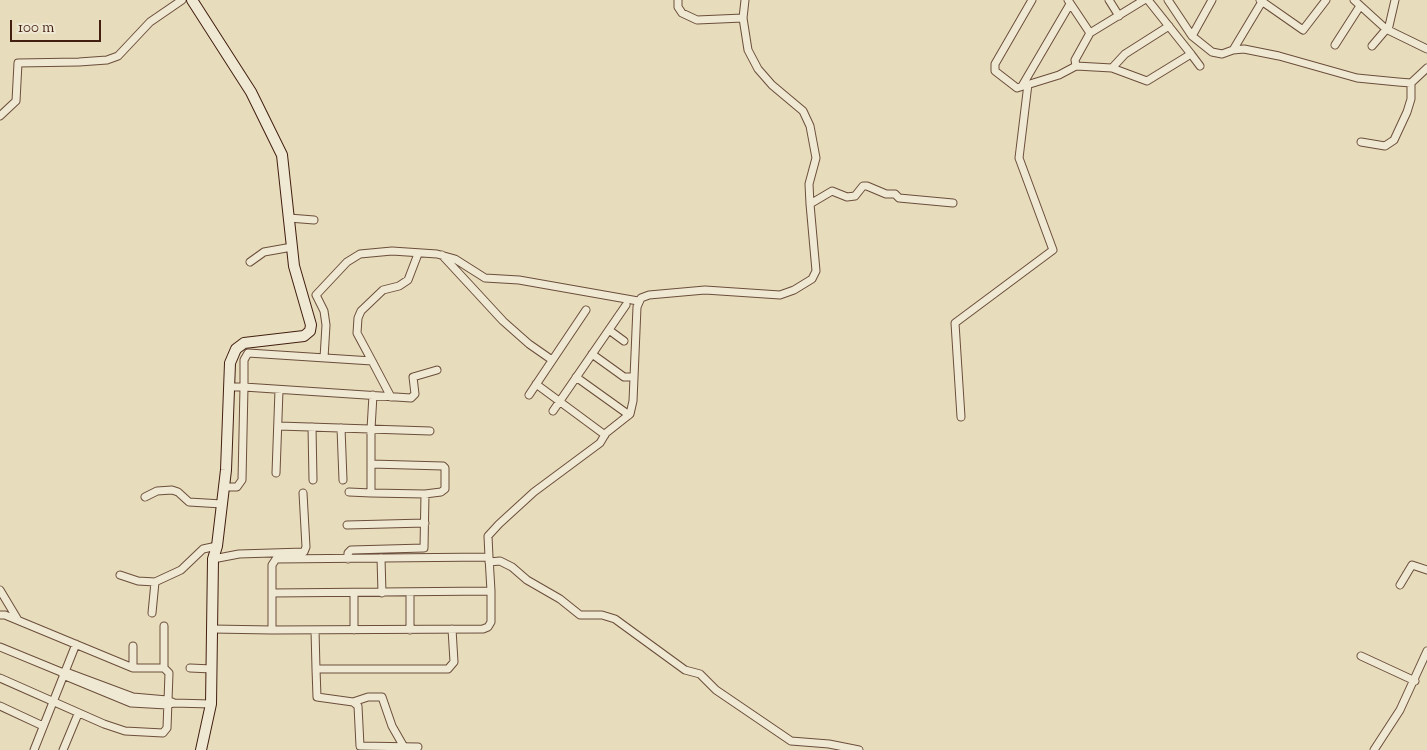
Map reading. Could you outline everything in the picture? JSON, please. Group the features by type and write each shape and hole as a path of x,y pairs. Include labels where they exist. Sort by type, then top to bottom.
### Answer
{"street":[{"path":"0,116 16,98 19,62 79,62 107,60 118,56 150,22 182,0"},
{"path":"192,0 251,92 277,142 285,171 292,247 301,277 311,325 308,334 294,339 275,336 253,341 236,349 230,364 224,487 217,546 213,559 211,704 201,750"},
{"path":"678,0 678,7 682,13 696,20 744,18"},
{"path":"305,301 316,295 347,262 360,254 392,252 441,255 455,259 485,278 520,280 638,301 649,295 698,291 780,295 794,290 812,279 816,271 809,184 816,158 810,126 802,111 772,85 758,69 748,50 744,18 745,0"},
{"path":"1032,0 995,64 995,71 1017,88 1059,76 1076,66 1112,68 1147,80 1191,54"},
{"path":"1109,0 1119,16"},
{"path":"1076,66 1075,60 1090,33 1144,0"},
{"path":"1148,0 1200,66"},
{"path":"1168,0 1192,36 1217,54 1244,49 1279,56 1357,78 1411,83"},
{"path":"1192,36 1212,0"},
{"path":"1233,50 1262,0 1303,30 1326,0"},
{"path":"1354,0 1386,29 1427,49"},
{"path":"1372,46 1391,21 1395,0"},
{"path":"961,417 956,323 1053,250 1019,158 1025,85 1069,2 1090,33"},
{"path":"1335,45 1360,6"},
{"path":"1112,68 1125,54 1169,26"},
{"path":"1361,142 1385,146 1394,140 1411,99 1411,83 1427,68"},
{"path":"810,204 832,190 847,197 856,196 863,186 886,194 895,194 899,198 953,203"},
{"path":"289,218 314,220"},
{"path":"250,262 264,252 292,247"},
{"path":"391,397 357,334 358,318 361,311 383,290 399,286 408,280 418,254"},
{"path":"441,255 503,321 529,344 552,360"},
{"path":"316,295 324,311 326,325 324,358"},
{"path":"212,629 410,630 488,627 491,622 491,591 487,539 494,529 534,492 595,448 605,435 629,415 633,402 638,301"},
{"path":"552,411 626,305"},
{"path":"528,395 586,310"},
{"path":"609,330 624,341"},
{"path":"224,487 237,487 242,480 244,360 248,353 372,361"},
{"path":"592,354 624,378 633,378"},
{"path":"229,387 414,397 412,377 437,370"},
{"path":"576,377 629,415"},
{"path":"536,384 605,435"},
{"path":"276,472 279,390"},
{"path":"371,493 373,395"},
{"path":"279,426 430,431"},
{"path":"312,426 313,480"},
{"path":"341,428 343,480"},
{"path":"349,492 424,494 441,492 445,489 444,466 371,464"},
{"path":"145,497 157,491 172,490 178,492 189,502 222,504"},
{"path":"213,559 239,554 304,552 306,547 303,493"},
{"path":"348,558 348,553 352,550 424,548 424,494"},
{"path":"347,525 425,523"},
{"path":"120,575 138,581 155,582 181,570 203,549 217,546"},
{"path":"382,558 382,593"},
{"path":"272,630 272,564 274,560 382,558 489,559 500,561 560,599 580,615 602,615 615,619 684,670 700,674 716,690 791,741 829,744 859,750"},
{"path":"1400,585 1412,565 1427,570"},
{"path":"152,613 155,582"},
{"path":"0,590 18,620"},
{"path":"272,593 491,591"},
{"path":"354,593 354,630"},
{"path":"410,593 410,630"},
{"path":"0,615 18,620 133,668 164,668"},
{"path":"0,678 78,714 125,731 163,733 167,728 169,703 169,673 164,668 164,626"},
{"path":"316,669 448,669 454,662 452,629"},
{"path":"315,630 317,697 353,702 368,697 382,697 392,726 404,747"},
{"path":"34,750 76,644"},
{"path":"132,646 133,668"},
{"path":"0,647 132,700 211,704"},
{"path":"1374,750 1400,710 1415,681 1427,651"},
{"path":"1360,656 1415,681"},
{"path":"190,668 212,669"},
{"path":"353,702 358,706 359,711 360,748 418,747"},
{"path":"0,706 43,726"},
{"path":"63,750 78,714"}]}
